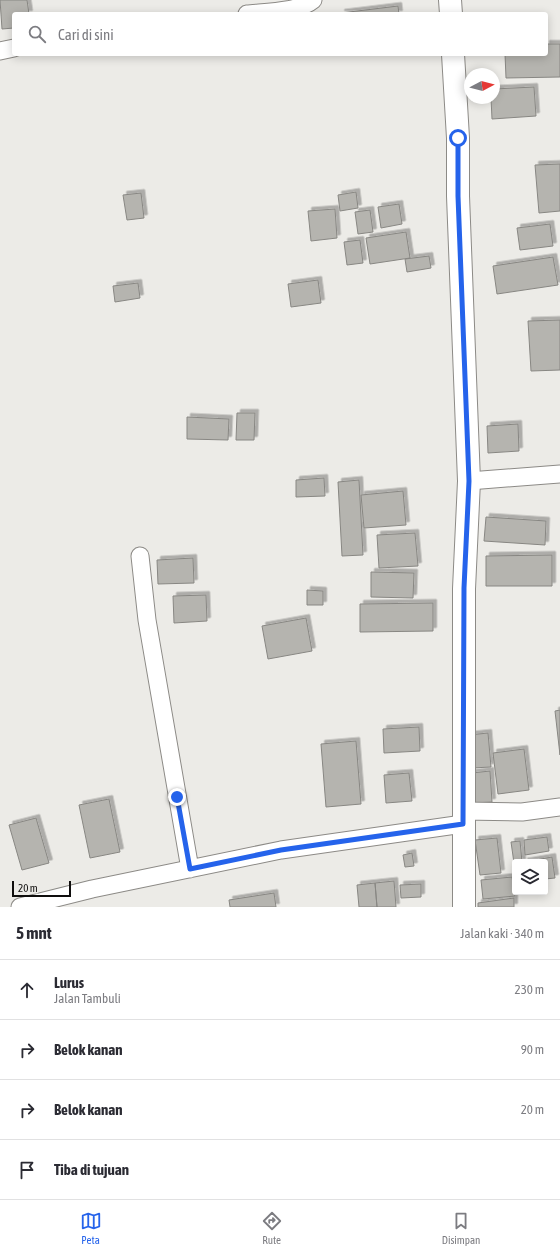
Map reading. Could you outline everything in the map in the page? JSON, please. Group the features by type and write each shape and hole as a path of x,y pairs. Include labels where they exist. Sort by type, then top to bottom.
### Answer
{"street":[{"path":"262,12 293,8 308,4 313,0"},
{"path":"450,0 451,12"},
{"path":"0,51 12,48"},
{"path":"453,56 458,138 458,196 469,481 464,588 464,907"},
{"path":"469,481 560,474"},
{"path":"140,556 147,620 190,869"},
{"path":"20,907 92,888 281,850 463,818 560,808"}],"building":[{"path":"0,0 27,0 29,12 12,12 12,28 2,29"},
{"path":"398,6 399,12 349,12"},
{"path":"548,44 560,44 560,77 506,78 505,56 548,56"},
{"path":"534,87 536,116 492,119 491,104 500,104 500,89"},
{"path":"560,164 560,211 539,213 535,165"},
{"path":"356,192 358,208 340,211 338,195"},
{"path":"141,193 144,218 127,220 123,195"},
{"path":"399,204 402,224 381,228 378,207"},
{"path":"335,209 337,238 311,241 308,211"},
{"path":"370,210 373,232 358,234 355,212"},
{"path":"550,224 553,246 520,250 517,228"},
{"path":"406,232 410,258 370,264 366,238"},
{"path":"360,240 363,263 347,265 344,242"},
{"path":"429,256 431,268 407,272 405,259"},
{"path":"553,257 558,285 497,294 493,266"},
{"path":"318,280 321,303 291,307 288,284"},
{"path":"138,283 140,298 115,302 113,286"},
{"path":"560,320 560,370 531,371 528,321"},
{"path":"237,413 255,413 254,440 236,440"},
{"path":"187,417 229,419 228,440 187,439"},
{"path":"518,424 519,451 488,453 487,426"},
{"path":"324,478 325,496 296,497 296,480"},
{"path":"359,480 363,555 342,556 338,482"},
{"path":"403,491 406,525 364,528 361,495"},
{"path":"486,517 546,521 545,545 484,541"},
{"path":"415,533 418,566 379,568 377,535"},
{"path":"552,555 552,586 486,586 486,556"},
{"path":"193,558 194,583 158,584 157,560"},
{"path":"371,572 414,573 413,598 371,597"},
{"path":"307,590 323,591 323,605 307,605"},
{"path":"206,595 207,621 174,623 173,596"},
{"path":"433,603 433,631 360,632 360,604"},
{"path":"306,618 312,651 268,659 262,626"},
{"path":"560,710 560,755 555,711"},
{"path":"419,727 420,751 384,753 383,729"},
{"path":"488,733 491,767 472,768 469,735"},
{"path":"356,741 361,804 326,807 321,744"},
{"path":"524,749 529,790 498,794 493,753"},
{"path":"490,771 492,802 474,803 472,773"},
{"path":"409,773 412,801 386,803 384,775"},
{"path":"109,799 120,852 90,858 79,805"},
{"path":"36,818 49,863 22,870 9,825"},
{"path":"547,837 549,851 525,855 524,840"},
{"path":"497,838 501,873 480,875 475,840"},
{"path":"520,841 522,859 513,859 511,842"},
{"path":"412,853 414,866 405,867 403,855"},
{"path":"552,857 555,878 548,879 548,859 541,859"},
{"path":"512,877 512,895 515,896 483,899 481,880"},
{"path":"394,881 396,907 377,907 375,883"},
{"path":"375,883 377,907 359,907 357,885"},
{"path":"421,884 421,897 401,898 400,885"},
{"path":"274,893 276,907 230,907 229,900"},
{"path":"514,898 514,907 478,907 478,903"}],"route":[{"path":"177,797 190,869 281,850 463,824 464,588 469,481 458,196 458,138"}]}
